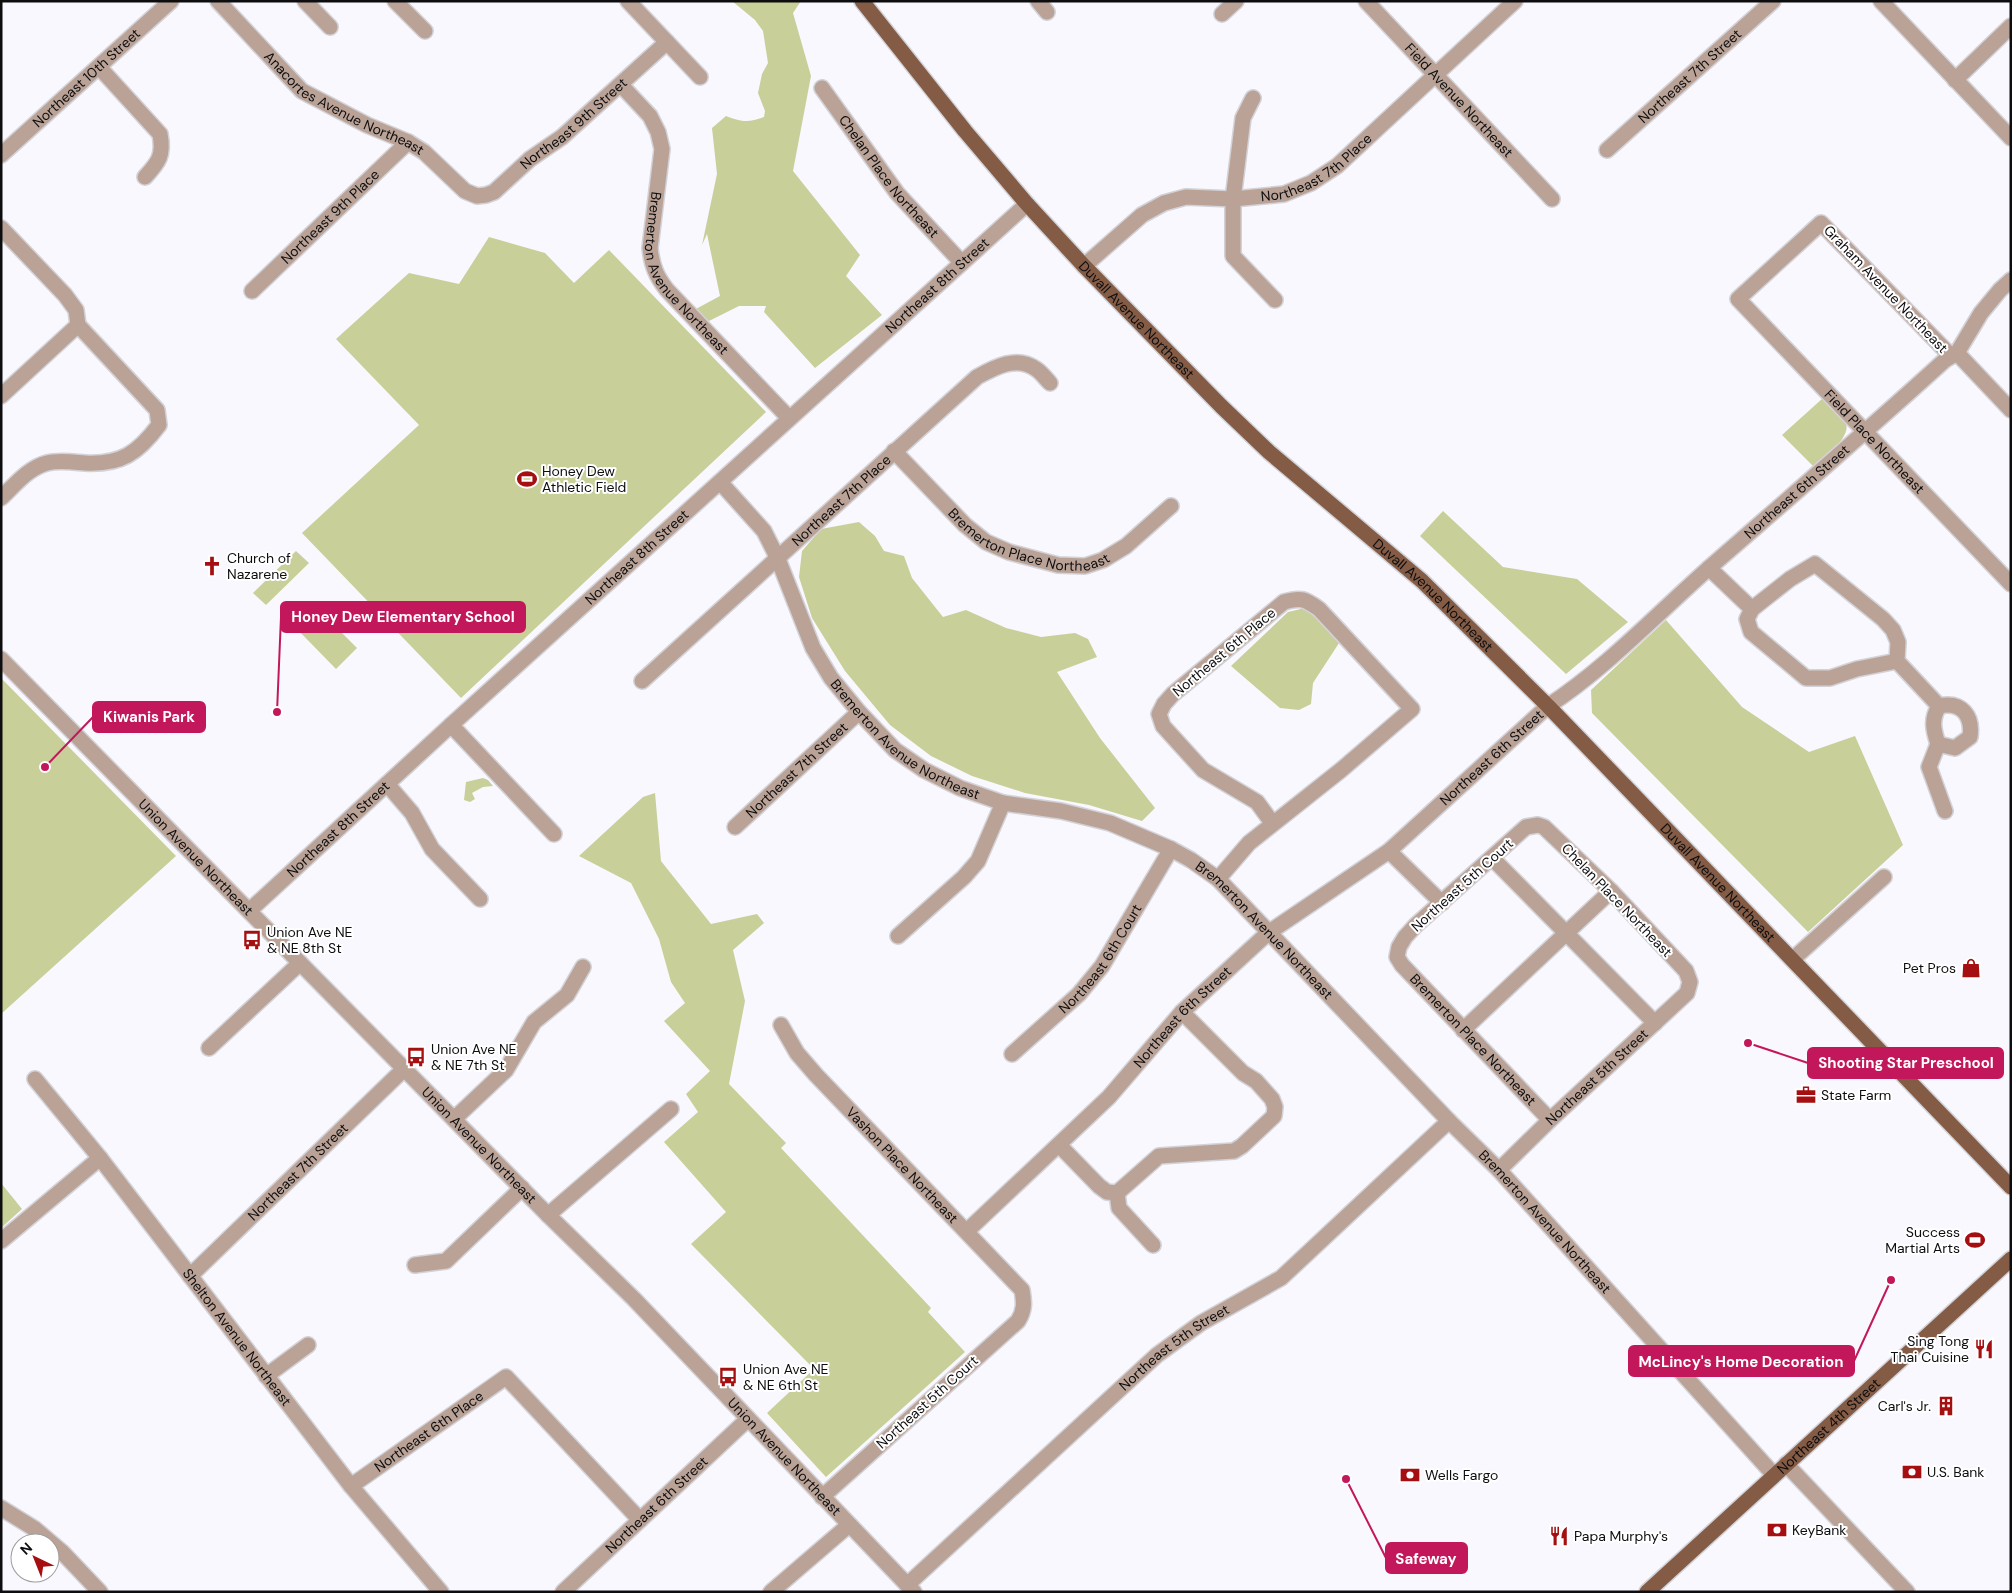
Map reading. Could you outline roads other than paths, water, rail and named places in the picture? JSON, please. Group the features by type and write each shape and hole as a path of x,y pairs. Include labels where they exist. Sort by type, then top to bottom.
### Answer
{"main road":[{"name":"Duvall Avenue Northeast","path":"862,1 965,131 1027,204 1084,266 1262,445 1422,581 1548,706 2009,1184"},
{"path":"2009,1184 2011,1197"},
{"name":"Northeast 4th Street","path":"1646,1592 2011,1259"}],"street":[{"name":"Northeast 10th Street","path":"1,155 171,1"},
{"name":"Anacortes Avenue Northeast","path":"218,1 302,91 338,111 408,142 424,152 465,192 477,196"},
{"path":"305,1 330,27"},
{"path":"396,1 425,31"},
{"path":"628,1 700,77"},
{"path":"1222,14 1236,1"},
{"name":"Field Avenue Northeast","path":"1366,1 1552,199"},
{"name":"Northeast 7th Place","path":"1084,266 1142,215 1164,203 1186,197 1232,199 1284,194 1311,183 1337,166 1515,1"},
{"name":"Northeast 7th Street","path":"1607,150 1773,1"},
{"path":"1881,1 2011,138"},
{"path":"1955,80 2011,26"},
{"name":"Northeast 9th Street","path":"477,196 494,192 530,159 562,137 667,42"},
{"path":"99,67 160,134 161,155 155,166 145,177"},
{"name":"Bremerton Avenue Northeast","path":"621,85 650,116 658,132 662,149 650,248 655,276 666,290 790,418"},
{"name":"Chelan Place Northeast","path":"822,88 897,193 962,263"},
{"path":"1253,98 1243,118 1232,199 1233,256 1275,300"},
{"name":"Northeast 9th Place","path":"252,291 408,142"},
{"name":"Northeast 8th Street","path":"249,910 1027,204"},
{"name":"Field Place Northeast","path":"1821,222 1738,299 2011,584"},
{"name":"Graham Avenue Northeast","path":"1821,222 2011,410"},
{"path":"1,228 66,296 76,310 78,325 156,410 159,425 150,436 125,458 94,463 62,461 46,463 32,469 1,498"},
{"name":"Northeast 6th Street","path":"967,1231 1110,1097 1182,1012 1268,933 1389,851 1548,706 1575,688 1709,568 1865,433 1945,360 1954,355 1981,313 2011,280"},
{"path":"1,396 78,325"},
{"name":"Northeast 7th Place","path":"642,680 977,377 999,365 1018,362 1036,368 1050,383"},
{"name":"Bremerton Place Northeast","path":"894,451 965,525 986,542 1009,552 1058,565 1085,566 1103,560 1126,546 1171,506"},
{"name":"Bremerton Avenue Northeast","path":"720,482 764,532 778,559 813,648 831,678 859,712 895,750 924,770 960,788 1003,803 1061,811 1110,823 1171,848 1218,879 1268,933 1499,1170 1774,1475"},
{"path":"1898,660 1857,668 1830,678 1806,678 1751,632 1747,619 1752,609 1790,578 1815,564 1883,619 1893,630 1898,642 1898,660 1939,706"},
{"path":"1709,568 1752,609"},
{"name":"Northeast 6th Place","path":"1296,598 1305,600 1319,609 1412,709 1341,770 1272,824 1257,802 1203,770 1163,726 1159,714 1164,704 1181,688 1284,602 1296,598"},
{"name":"Union Avenue Northeast","path":"1,659 548,1215 634,1299 910,1589"},
{"path":"1938,744 1955,748 1970,737 1971,729 1968,718 1963,710 1956,705 1939,706 1933,716 1933,730 1938,744 1929,767 1945,811"},
{"name":"Northeast 7th Street","path":"735,828 859,712"},
{"path":"451,725 554,834"},
{"path":"387,784 412,813 432,849 480,899"},
{"path":"898,936 964,877 978,861 1003,803"},
{"path":"1218,879 1249,843 1272,824"},
{"name":"Chelan Place Northeast","path":"1538,825 1544,826 1611,891 1686,971 1690,982"},
{"name":"Northeast 5th Court","path":"1397,957 1399,947 1405,937 1526,827 1538,825"},
{"name":"Northeast 6th Court","path":"1012,1054 1079,994 1102,966 1171,848"},
{"path":"1389,851 1442,903"},
{"path":"1492,858 1655,1023"},
{"path":"1793,959 1884,877"},
{"path":"1463,1030 1611,891"},
{"name":"Bremerton Place Northeast","path":"1397,957 1463,1030 1550,1120"},
{"path":"209,1048 300,964"},
{"path":"454,1119 506,1070 534,1022 567,995 583,967"},
{"name":"Northeast 5th Street","path":"1499,1170 1687,993 1690,982"},
{"path":"1059,1145 1099,1186 1107,1192 1117,1193 1159,1156 1234,1151 1242,1146 1274,1116 1275,1107 1272,1099 1256,1081 1243,1073 1182,1012"},
{"name":"Vashon Place Northeast","path":"780,1025 797,1053 816,1075 1022,1290 1025,1303"},
{"name":"Northeast 7th Street","path":"190,1276 405,1068"},
{"name":"Shelton Avenue Northeast","path":"35,1078 100,1158 351,1486 441,1592"},
{"path":"548,1215 671,1109"},
{"name":"Northeast 5th Street","path":"910,1589 1157,1355 1201,1323 1281,1278 1450,1121"},
{"path":"1,1241 100,1158"},
{"path":"415,1264 446,1260 522,1188"},
{"path":"1117,1193 1119,1208 1153,1245"},
{"name":"Northeast 5th Court","path":"822,1497 1018,1321 1022,1315 1025,1303"},
{"path":"266,1376 308,1345"},
{"name":"Northeast 6th Place","path":"351,1486 506,1377 640,1520"},
{"name":"Northeast 6th Street","path":"563,1592 748,1418"},
{"path":"1786,1464 1907,1592"},
{"path":"1,1508 35,1529 62,1552 100,1592"},
{"path":"771,1592 849,1525"}],"place":[{"name":"Honey Dew Athletic Field","path":"527,479"},
{"name":"Church of Nazarene","path":"212,566"},
{"name":"Honey Dew Elementary School","path":"277,712"},
{"name":"Kiwanis Park","path":"45,767"},
{"name":"Union Ave NE & NE 8th St","path":"252,940"},
{"name":"Pet Pros","path":"1971,968"},
{"name":"Shooting Star Preschool","path":"1748,1043"},
{"name":"Union Ave NE & NE 7th St","path":"416,1057"},
{"name":"State Farm","path":"1806,1095"},
{"name":"Success Martial Arts","path":"1975,1240"},
{"name":"McLincy's Home Decoration","path":"1891,1280"},
{"name":"Sing Tong Thai Cuisine","path":"1984,1349"},
{"name":"Union Ave NE & NE 6th St","path":"728,1377"},
{"name":"Carl's Jr.","path":"1946,1406"},
{"name":"U.S. Bank","path":"1912,1472"},
{"name":"Wells Fargo","path":"1410,1475"},
{"name":"Safeway","path":"1346,1479"},
{"name":"KeyBank","path":"1777,1530"},
{"name":"Papa Murphy's","path":"1559,1536"}]}
